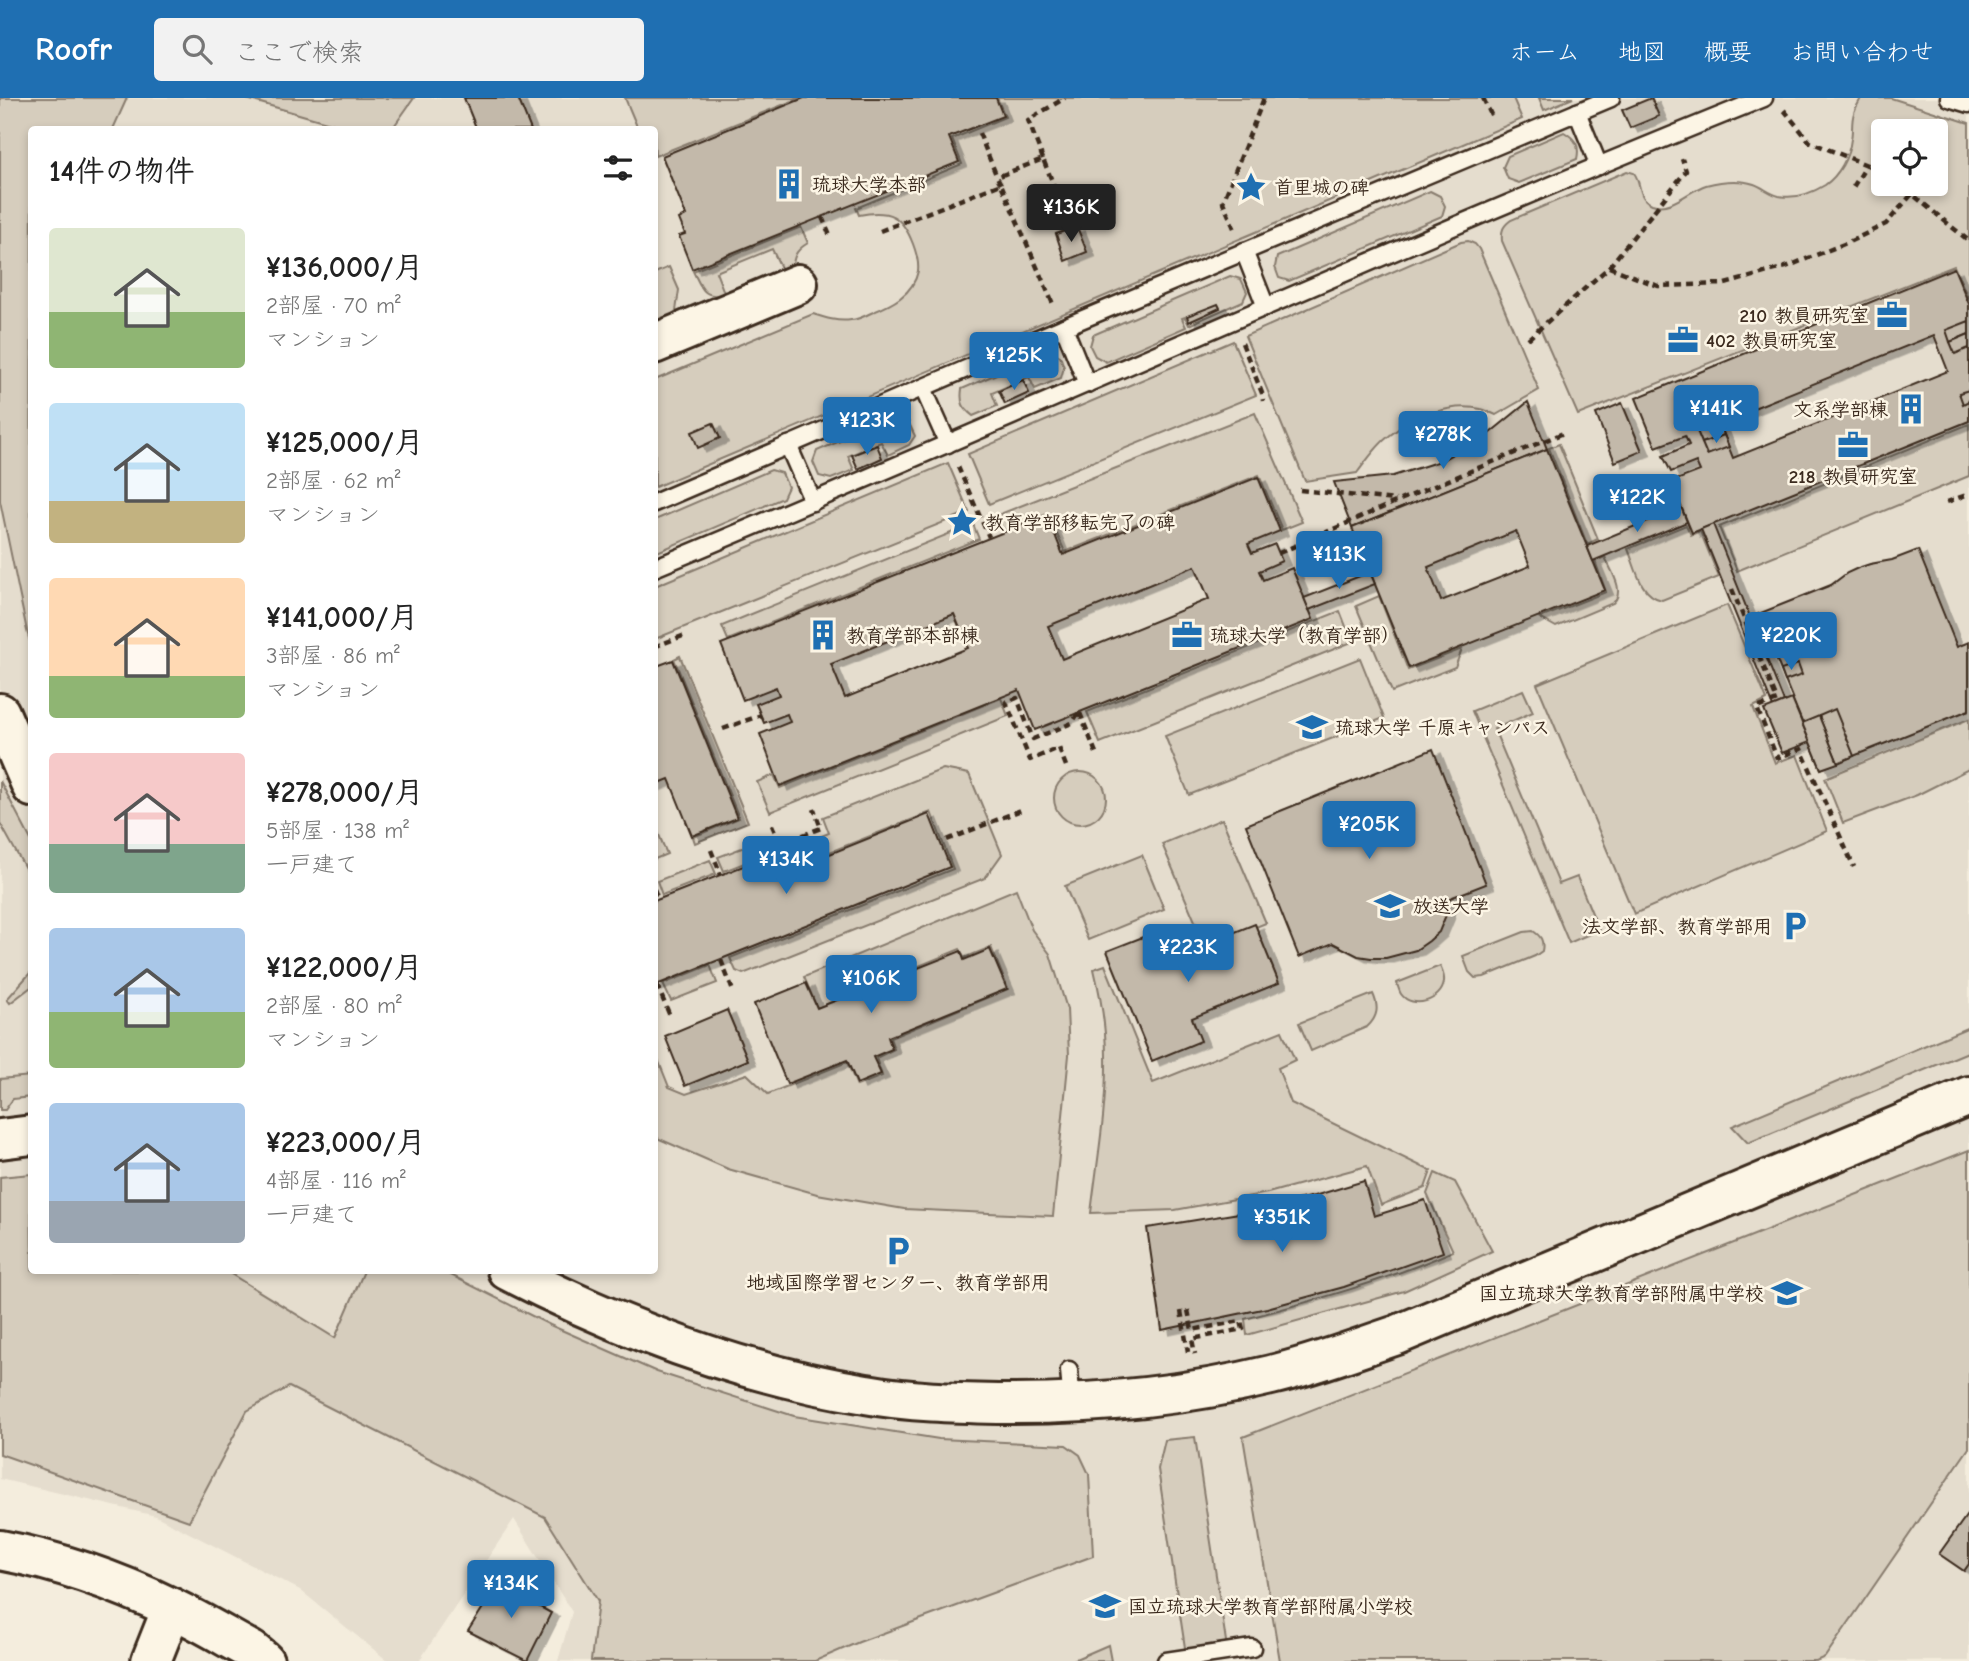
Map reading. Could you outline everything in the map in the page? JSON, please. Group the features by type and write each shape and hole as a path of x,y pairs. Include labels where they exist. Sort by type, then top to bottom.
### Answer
{"street":[{"path":"658,342 799,284"},
{"path":"0,713 28,779"},
{"path":"515,1274 569,1301 674,1344 801,1382 866,1394 934,1402 1021,1404 1070,1386 1165,1396 1271,1375 1333,1357 1445,1316 1969,1096"},
{"path":"0,1139 28,1136"},
{"path":"0,1550 27,1555 105,1579 172,1608 252,1651 264,1661"},
{"path":"150,1661 172,1608"}],"lane":[{"path":"658,501 1064,327 1611,98"},
{"path":"1716,98 1723,114"},
{"path":"658,566 1477,216 1764,98"},
{"path":"1948,98 1969,104"},
{"path":"1577,112 1600,166"},
{"path":"1244,251 1266,307"},
{"path":"1064,327 1087,384"},
{"path":"923,388 948,444"},
{"path":"788,446 813,502"},
{"path":"1166,1661 1252,1648"}],"path":[{"path":"1065,98 1028,120 1070,225"},
{"path":"1223,202 1264,98"},
{"path":"1483,98 1487,105"},
{"path":"1781,107 1810,142 1871,168"},
{"path":"979,133 1040,275"},
{"path":"1528,339 1609,267 1686,172 1674,135"},
{"path":"998,177 1043,159"},
{"path":"1853,187 1867,165"},
{"path":"880,231 1001,184"},
{"path":"1609,267 1658,286 1725,284 1786,267 1849,242 1886,224 1910,196"},
{"path":"1914,196 1969,241"},
{"path":"822,217 831,237"},
{"path":"1233,321 1263,401"},
{"path":"1279,553 1566,432"},
{"path":"948,444 989,537"},
{"path":"1496,461 1503,466"},
{"path":"1300,490 1400,500"},
{"path":"1947,502 1969,495"},
{"path":"1732,589 1777,700 1758,708 1777,758 1801,749 1854,867"},
{"path":"658,645 685,635"},
{"path":"1066,766 1059,748 1030,760 1006,702 1017,698 1033,739 1072,723 1080,712 1096,754"},
{"path":"723,729 761,715"},
{"path":"772,825 782,847 821,828 814,809"},
{"path":"947,840 1021,810"},
{"path":"711,850 721,875"},
{"path":"721,960 733,990"},
{"path":"658,987 670,1016"},
{"path":"1188,1310 1192,1330 1241,1321 1243,1329 1192,1339 1195,1356"},
{"path":"1181,1311 1188,1357"}],"shaded area":[{"name":"琉球大学 千原キャンパス","path":"0,98 1969,98 1969,1661 558,1661 572,1612 514,1519 419,1661 388,1661 300,1590 156,1516 0,1479"},
{"path":"0,98 127,98 114,126 28,126 28,634 0,501"},
{"path":"243,98 414,98 394,126 341,126"},
{"path":"625,98 800,98 658,155 658,126 637,126"},
{"path":"997,98 1513,98 1522,119 658,486 658,379 813,314 836,320 853,320 900,298 911,287 918,271 909,234 893,216 879,213 859,215 856,208 962,164 952,139 1005,117"},
{"path":"1539,98 1573,98 1544,110"},
{"path":"1861,98 1891,98 1969,123 1969,300 1954,266 1578,415 1502,241 1502,231 1506,224 1627,171 1634,173 1644,198 1659,205 1666,205 1706,185 1736,181 1757,185 1779,196 1791,197 1809,193 1830,181 1842,165 1850,146 1855,109"},
{"path":"1564,132 1576,143 1577,159 1519,183 1508,179 1503,167 1508,156"},
{"path":"1430,191 1440,196 1445,206 1442,216 1289,281 1279,278 1275,267 1277,257"},
{"path":"801,227 808,243 797,252 793,265 782,270 772,249 716,272 725,295 712,295 704,291 693,271"},
{"path":"1468,241 1479,249 1539,390 1496,415 1469,407 1445,409 1420,417 1384,440 1357,473 1305,481 1245,336"},
{"path":"669,267 679,290 676,311 658,323 658,272"},
{"path":"1230,276 1241,279 1247,292 1243,301 1189,325 1185,317 1182,318 1186,327 1106,362 1095,356 1090,346 1093,335"},
{"path":"1233,341 1256,395 989,504 968,454"},
{"path":"1049,351 1060,356 1064,367 1061,378 1035,389 1029,377 992,393 997,406 973,416 965,408 962,389"},
{"path":"1255,413 1302,522 1282,530 1259,475 1065,552 1048,514 1001,531 995,516"},
{"path":"895,417 907,419 915,436 909,445 888,455 881,442 848,456 854,470 831,479 819,476 813,462 817,451"},
{"path":"1969,424 1969,476 1737,571 1719,527"},
{"path":"1559,444 1598,539 1587,544 1549,448"},
{"path":"948,463 969,512 658,638 658,585"},
{"path":"771,470 782,473 788,487 783,498 658,552 658,519"},
{"path":"973,524 979,539 728,640 722,626"},
{"path":"1686,525 1691,535 1700,531 1719,577 1662,600 1644,587 1628,549"},
{"path":"1605,557 1618,587 1617,598 1613,603 1556,627 1540,618 1606,592 1595,561"},
{"path":"1379,596 1408,670 1462,649 1455,667 1392,692 1356,606"},
{"path":"1727,605 1767,700 1753,707 1775,763 1797,755 1827,831 1634,914 1537,684"},
{"path":"1340,611 1352,642 1100,743 1087,712"},
{"path":"680,656 748,822 695,843 693,837 739,818 674,659"},
{"path":"1360,658 1384,718 1189,795 1165,736"},
{"path":"1523,690 1533,712 1494,729 1559,884 1577,877 1599,930 1569,943 1472,711"},
{"path":"1001,698 1008,716 770,812 757,782 774,775 780,788"},
{"path":"1969,719 1969,769 1917,795 1843,823 1825,778"},
{"path":"943,769 969,774 1002,854 985,878 743,974 736,971 730,958 953,869 931,812 812,859 804,843 829,833 823,817"},
{"path":"1080,772 1099,779 1106,798 1099,817 1080,824 1061,817 1054,798 1061,779"},
{"path":"0,781 28,834 28,874 0,823"},
{"path":"1222,819 1266,923 1206,947 1162,844"},
{"path":"658,833 667,854 658,858"},
{"path":"768,838 773,852 724,871 718,857"},
{"path":"1142,855 1164,909 1088,940 1065,886"},
{"path":"710,860 716,874 662,895 658,881"},
{"path":"1016,889 1032,930 1050,954 1067,1009 1069,1055 1053,1216 904,1209 817,1194 728,1169 658,1138 658,1060 669,1087 686,1094 747,1074 768,1094 847,1062 857,1086 882,1076 876,1058 894,1049 890,1038 1008,989 991,947 964,958 960,949 817,1008 804,977"},
{"path":"1533,931 1543,944 1542,951 1535,956 1484,977 1475,978 1469,972 1463,956"},
{"path":"710,965 717,983 671,1001 663,984"},
{"path":"1105,965 1153,1083 1282,1031 1295,1060 1278,1068 1291,1103 1431,1171 1425,1188 1381,1205 1367,1166 1268,1193 1175,1210 1091,1213 1106,1075 1104,1023 1094,969"},
{"path":"1440,966 1444,982 1438,994 1426,1001 1412,1002 1401,994 1397,983"},
{"path":"28,975 28,989 10,1003 7,999"},
{"path":"1373,994 1376,1012 1367,1027 1311,1051 1299,1023"},
{"path":"1969,1027 1968,1052 1748,1143 1732,1126"},
{"path":"28,1076 28,1097 13,1099 5,1110 0,1110 0,1079"},
{"name":"国立琉球大学教育学部附属中学校","path":"1969,1150 1969,1448 1825,1657 1816,1661 1280,1661 1243,1437"},
{"path":"1435,1173 1455,1182 1492,1251 1404,1291 1247,1335 1245,1319 1376,1281 1453,1251 1427,1194"},
{"path":"28,1174 28,1274 231,1274 335,1338 363,1274 449,1274 550,1325 657,1372 794,1416 939,1439 1066,1445 1080,1455 1089,1474 1093,1556 859,1642 815,1661 591,1661 598,1601 545,1517 289,1387 247,1411 189,1521 0,1454 0,1177"},
{"path":"1195,1437 1229,1661 1187,1661 1158,1469 1165,1440"},
{"path":"1108,1645 1111,1661 1071,1661"}],"building":[{"path":"464,98 518,98 529,126 475,126"},
{"name":"琉球大学本部","path":"804,98 996,98 1003,116 949,137 959,162 692,269 679,236 685,234 679,219 686,215 662,156"},
{"path":"1651,98 1659,116 1630,128 1622,110"},
{"path":"1077,227 1087,252 1065,261 1056,234"},
{"name":"文系学部棟","path":"1954,268 1969,304 1969,421 1692,533 1671,482 1700,471 1696,462 1671,472 1663,456 1689,445 1685,436 1656,447 1636,398","holes":["1934,335 1948,371 1733,458 1719,422"]},
{"path":"1218,304 1220,308 1189,322 1187,316"},
{"path":"1969,321 1969,334 1950,342 1946,330"},
{"path":"1969,334 1969,348 1955,354 1950,342"},
{"path":"1023,380 1029,393 1005,404 999,391"},
{"path":"1969,390 1969,401 1963,404 1959,393"},
{"path":"1528,402 1547,449 1352,528 1334,482 1393,476 1440,461 1490,433"},
{"path":"1622,403 1642,451 1615,462 1596,414"},
{"path":"1719,422 1724,435 1702,443 1697,431"},
{"path":"713,423 720,438 698,448 692,432"},
{"path":"1724,435 1729,447 1707,455 1702,443"},
{"path":"877,445 882,458 858,469 852,455"},
{"path":"1547,449 1605,590 1409,668 1352,528","holes":["1516,531 1530,566 1441,601 1428,567"]},
{"name":"教育学部本部棟","path":"1258,477 1280,531 1248,544 1252,553 1275,544 1282,561 1259,571 1263,580 1292,568 1313,619 1035,730 1019,690 780,786 760,734 790,722 787,714 764,723 756,704 779,695 776,687 743,700 721,644 1047,515 1063,555","holes":["1195,566 1209,599 1062,659 1048,626","954,614 968,648 845,698 831,664"]},
{"path":"1681,507 1687,522 1593,561 1587,546"},
{"path":"1713,524 1784,702 1773,707 1701,529"},
{"path":"1918,550 1957,647 1969,642 1969,710 1821,769 1758,614 1831,585 1858,568 1892,560"},
{"path":"1370,572 1375,584 1309,610 1304,598"},
{"path":"673,660 737,818 692,836 669,779 658,783 658,666"},
{"path":"1798,664 1802,675 1785,681 1781,670"},
{"path":"1792,699 1810,742 1782,753 1764,710"},
{"path":"1835,709 1854,756 1838,763 1819,716"},
{"path":"1819,716 1838,763 1821,769 1802,723"},
{"path":"1433,749 1486,884 1450,898 1439,932 1416,950 1386,958 1371,958 1358,956 1333,943 1299,957 1246,825"},
{"path":"929,814 950,867 658,984 658,899 802,843 810,862"},
{"path":"1255,924 1279,983 1192,1018 1201,1041 1152,1061 1107,951 1158,931 1170,958"},
{"path":"990,949 1007,989 888,1037 892,1049 873,1057 881,1074 857,1084 847,1060 787,1084 754,1004 806,983 817,1008 961,951 964,960"},
{"path":"727,1010 748,1060 685,1086 665,1036"},
{"path":"1364,1181 1374,1216 1425,1200 1443,1252 1344,1287 1267,1308 1162,1330 1147,1228 1245,1212"},
{"path":"1969,1512 1969,1564 1964,1571 1939,1554"},
{"path":"503,1576 524,1588 522,1597 551,1613 527,1661 468,1631"}],"place":[{"name":"琉球大学本部","path":"789,184"},
{"name":"首里城の碑","path":"1251,187"},
{"name":"210 教員研究室","path":"1892,315"},
{"name":"402 教員研究室","path":"1683,340"},
{"name":"文系学部棟","path":"1911,409"},
{"name":"218 教員研究室","path":"1853,445"},
{"name":"教育学部移転完了の碑","path":"962,522"},
{"name":"教育学部本部棟","path":"823,635"},
{"name":"琉球大学（教育学部）","path":"1187,635"},
{"name":"琉球大学 千原キャンパス","path":"1312,727"},
{"name":"放送大学","path":"1390,906"},
{"name":"法文学部、教育学部用","path":"1795,926"},
{"name":"地域国際学習センター、教育学部用","path":"898,1251"},
{"name":"国立琉球大学教育学部附属中学校","path":"1787,1293"},
{"name":"国立琉球大学教育学部附属小学校","path":"1105,1606"}]}
